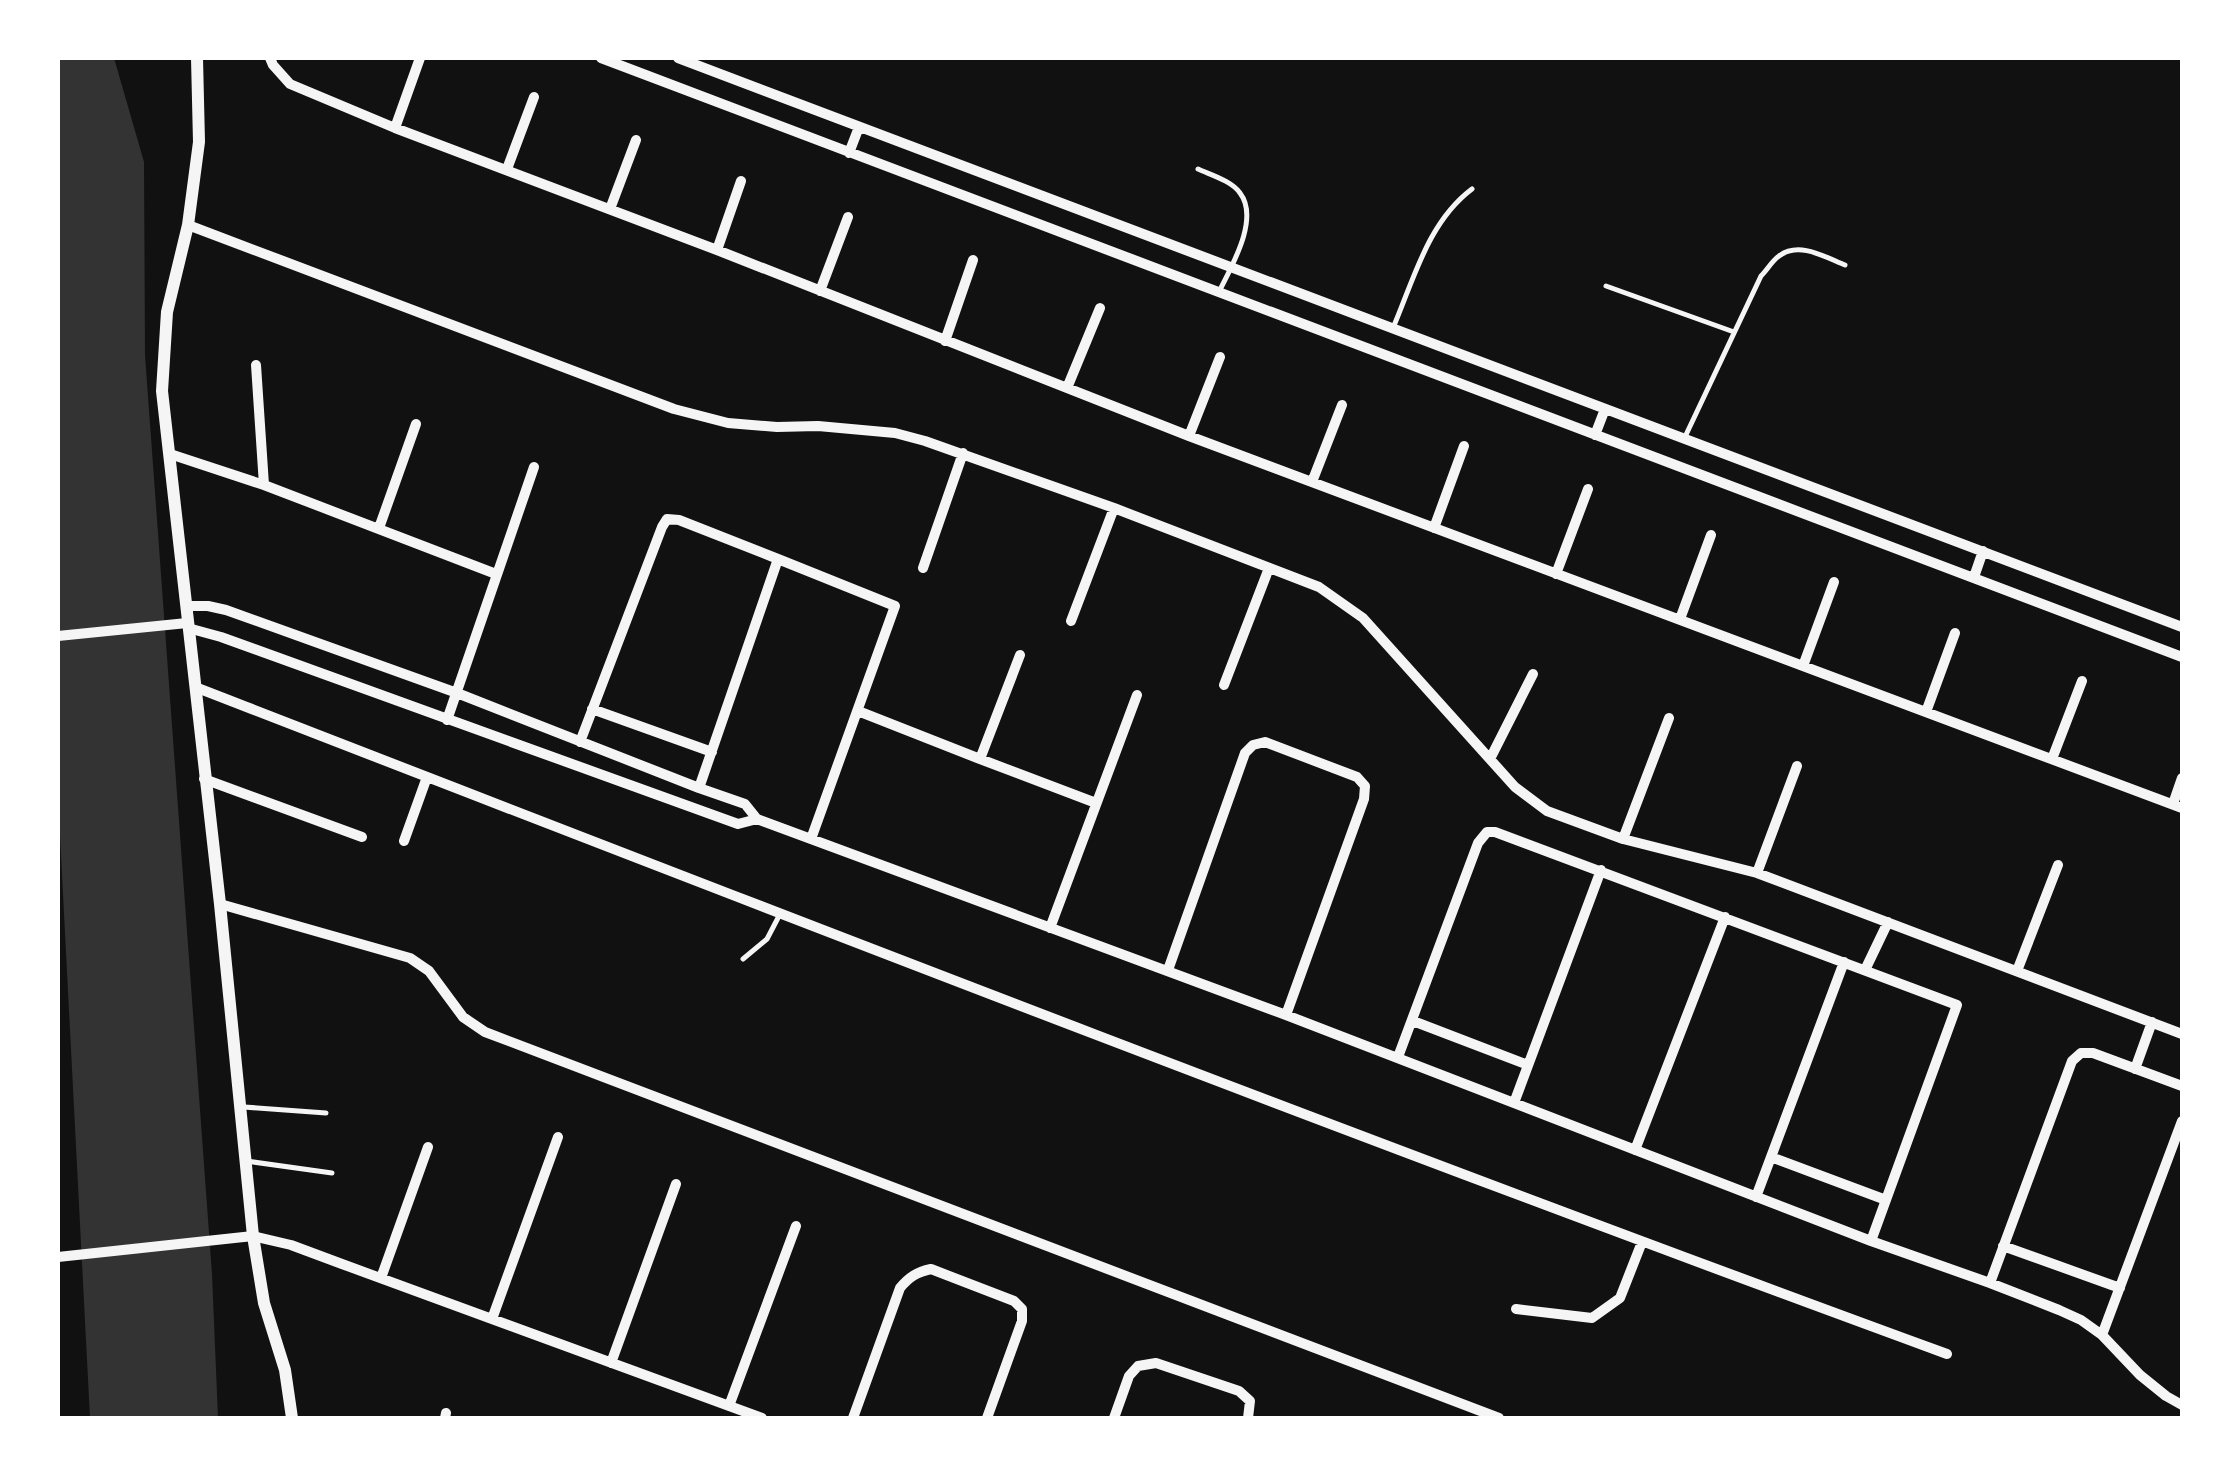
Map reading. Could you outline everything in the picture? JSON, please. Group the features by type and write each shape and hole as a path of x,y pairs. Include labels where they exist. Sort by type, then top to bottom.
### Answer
{"street":[{"path":"197,58 198,142 188,225 166,325 162,391 220,904 252,1236 264,1303 288,1382 292,1418"},
{"path":"270,58 290,84 395,128 1189,436 2178,806 2182,778"},
{"path":"395,128 420,58"},
{"path":"601,58 2182,656"},
{"path":"678,58 2182,627"},
{"path":"507,169 534,96"},
{"path":"849,153 859,127"},
{"path":"610,209 636,140"},
{"path":"717,250 741,181"},
{"path":"820,291 848,217"},
{"path":"188,225 674,409 728,423 895,433 963,453 1319,587 1362,618 1515,787 1547,811 1623,839 1757,873 2182,1034"},
{"path":"945,340 973,260"},
{"path":"1068,388 1100,308"},
{"path":"1189,436 1220,357"},
{"path":"256,365 264,485"},
{"path":"1312,482 1342,404"},
{"path":"1595,435 1605,408"},
{"path":"378,528 416,424"},
{"path":"1434,528 1464,446"},
{"path":"923,568 963,453"},
{"path":"170,454 264,485 496,574"},
{"path":"448,720 534,466"},
{"path":"1556,574 1588,489"},
{"path":"1071,622 1114,508"},
{"path":"580,742 667,519 679,520 896,606 811,840"},
{"path":"1680,619 1711,535"},
{"path":"1974,577 1984,551"},
{"path":"699,788 778,560"},
{"path":"1224,686 1269,568"},
{"path":"1803,666 1834,582"},
{"path":"187,606 226,610 457,694 745,804 757,819 811,840 1286,1014 1871,1241 1990,1283 2080,1320 2102,1335 2140,1375 2182,1405"},
{"path":"58,636 188,626 738,824 757,819"},
{"path":"1926,712 1955,633"},
{"path":"980,759 1020,655"},
{"path":"1490,759 1533,674"},
{"path":"2052,759 2082,681"},
{"path":"195,687 780,915 1947,1354"},
{"path":"1050,928 1138,695"},
{"path":"592,708 712,752"},
{"path":"858,711 1096,803"},
{"path":"1623,839 1670,718"},
{"path":"1168,970 1245,753 1253,745 1265,742 1357,777 1365,786 1364,799 1286,1014"},
{"path":"1757,873 1797,766"},
{"path":"404,841 427,777"},
{"path":"204,780 362,837"},
{"path":"1398,1058 1478,842 1486,832 1600,870 1957,1005 1871,1241"},
{"path":"2017,971 2058,865"},
{"path":"1514,1103 1600,870"},
{"path":"220,904 410,958 429,971 463,1017 485,1032 1498,1418"},
{"path":"1635,1150 1725,917"},
{"path":"1865,970 1888,922"},
{"path":"1756,1197 1844,962"},
{"path":"1413,1021 1528,1064"},
{"path":"2135,1069 2152,1022"},
{"path":"1990,1283 2072,1061 2081,1053 2092,1053 2182,1086"},
{"path":"2102,1335 2182,1121"},
{"path":"492,1319 558,1137"},
{"path":"381,1278 428,1147"},
{"path":"1771,1157 1886,1200"},
{"path":"611,1363 676,1184"},
{"path":"729,1406 796,1226"},
{"path":"59,1257 252,1236 291,1245 762,1418"},
{"path":"1516,1309 1592,1318 1620,1298 1642,1242"},
{"path":"2004,1246 2120,1288"},
{"path":"853,1418 900,1288 918,1272 931,1269 1014,1301 1022,1309 1022,1322 988,1418"},
{"path":"1114,1418 1128,1376 1138,1366 1156,1362 1238,1392 1250,1401 1248,1418"}],"lane":[{"path":"1198,170 1239,190 1246,204 1248,222 1218,292"},
{"path":"1393,328 1440,222 1454,202 1472,189"},
{"path":"1684,438 1762,276 1780,255 1797,249 1845,266"},
{"path":"1606,286 1734,332"},
{"path":"743,959 767,939 780,915"},
{"path":"240,1106 326,1112"},
{"path":"245,1160 332,1173"}],"shaded area":[{"path":"58,58 114,58 144,162 145,355 212,1274 218,1418 90,1418 58,797"}]}
